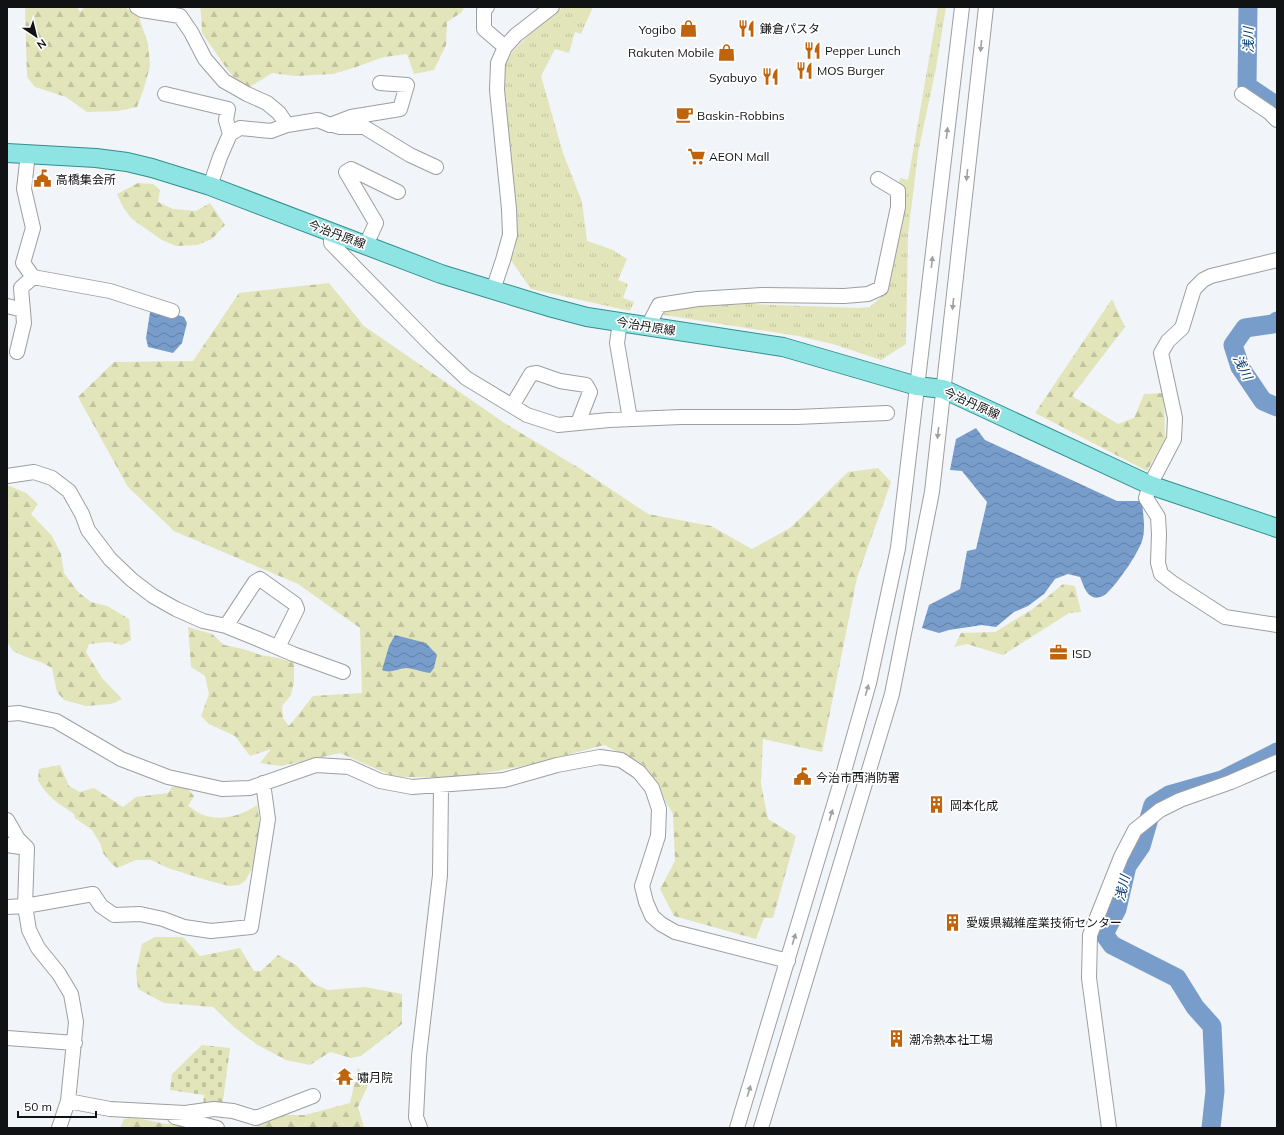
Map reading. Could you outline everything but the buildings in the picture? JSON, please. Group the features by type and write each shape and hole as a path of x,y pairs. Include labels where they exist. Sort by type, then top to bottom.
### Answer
{"main road":[{"name":"今治丹原線","path":"7,153 96,158 127,162 210,186 331,233 435,271 549,307 587,317 783,347 917,386 943,389 1150,485 1277,528"}],"street":[{"path":"137,7 142,10 180,16 191,32 205,59 224,81 267,103 279,113 287,125"},
{"path":"487,7 484,10 484,29 506,47"},
{"path":"493,290 510,235 498,90 498,63 506,47 516,36 552,7"},
{"path":"737,1128 843,775 869,683 898,548 962,7"},
{"path":"761,1128 892,694 932,492 986,7"},
{"path":"330,125 351,117 400,109 408,85 380,83"},
{"path":"165,94 228,109 226,120 230,134"},
{"path":"1242,94 1270,113 1277,120"},
{"path":"210,186 230,134 240,128 271,131 287,125 318,120 340,127 364,127 410,155 436,167"},
{"path":"28,153 24,189 33,228 23,263 33,277 110,291 172,311"},
{"path":"366,245 376,223 346,172 350,169 398,192"},
{"path":"648,326 659,305 698,298 762,295 844,296 868,294 881,288 898,207 898,191 878,179"},
{"path":"331,233 332,243 431,345 466,378 527,415 558,425 630,419 681,417 797,417 887,413"},
{"path":"1277,260 1211,276 1203,280 1194,289 1182,328 1168,341 1161,353 1175,418 1174,440 1150,485 1146,498 1158,517 1160,534 1158,563 1161,574 1225,617 1277,625"},
{"path":"17,352 24,323 21,288 33,277"},
{"path":"7,306 23,310"},
{"path":"620,322 617,343 630,419"},
{"path":"512,406 531,374 537,373 560,381 586,385 590,392 578,423"},
{"path":"7,476 34,472 52,478 69,491 82,514 88,530 110,559 132,580 153,596 176,609 203,621 226,626 293,654 343,672"},
{"path":"226,626 255,582 260,579 295,604 297,609 278,648"},
{"path":"7,714 19,713 56,721 121,759 168,777 222,789 250,788 316,765 349,767 380,781 412,788 504,780 556,765 600,757 621,760 639,772 652,788 659,809 658,836 642,886 646,902 652,916 661,924 675,932 788,960"},
{"path":"1109,1128 1089,978 1090,935 1121,857 1135,830 1160,810 1180,800 1231,782 1277,762"},
{"path":"7,906 25,906 93,894 101,906 114,915 140,914 163,919 184,927 211,931 251,927 268,819 263,783"},
{"path":"420,1128 416,1117 419,1056 440,875 441,785"},
{"path":"7,820 18,838 27,848 25,906 29,930 38,948 59,974 71,994 76,1022 68,1102 59,1128"},
{"path":"7,845 27,848"},
{"path":"7,1038 74,1043"},
{"path":"68,1102 110,1109 162,1112 185,1113 214,1109 233,1111 256,1118 313,1096"},
{"path":"162,1112 165,1115 218,1128"}],"green space":[{"path":"25,7 77,7 80,12 85,7 125,7 139,17 148,44 150,66 137,107 118,111 87,112 66,97 35,87 27,77"},
{"path":"200,7 464,7 462,12 447,22 446,45 434,70 414,74 407,54 384,57 333,74 296,76 272,73 245,90 227,69 202,33"},
{"path":"563,7 593,7 581,34 575,32 569,53 555,49 541,76 563,153 582,202 587,241 613,250 627,259 618,280 628,284 623,298 634,302 630,311 531,289 508,256 515,251 516,217 506,139 501,69 513,51 529,35"},
{"path":"938,7 946,7 936,68 918,153 908,235 906,344 881,360 833,344 798,336 658,314 664,307 749,304 859,308 870,307 880,298 887,281 900,178 908,180"},
{"path":"138,183 153,184 160,190 158,202 173,209 196,211 210,203 225,225 212,239 197,245 176,246 162,240 132,219 123,207 117,194"},
{"path":"329,283 364,326 506,424 579,468 648,514 711,526 752,549 790,528 848,472 878,468 891,482 857,578 822,752 763,739 761,784 768,819 796,836 773,918 764,918 756,939 674,916 660,889 675,861 673,814 644,765 604,745 534,764 463,777 395,777 340,753 281,766 260,763 271,749 250,756 235,736 209,724 201,716 209,694 205,676 191,667 188,627 212,634 224,645 294,663 294,682 291,695 282,706 283,718 289,726 313,696 362,693 360,628 298,584 174,531 128,487 78,397 114,362 193,361 239,293"},
{"path":"1112,299 1125,327 1072,396 1118,424 1134,418 1144,394 1164,393 1165,439 1147,471 1035,413"},
{"path":"7,485 26,493 38,504 31,514 52,536 61,554 64,573 78,592 91,602 107,606 129,619 131,640 122,645 109,642 89,644 86,652 102,678 122,699 111,704 86,706 64,700 57,692 52,668 13,651 7,642"},
{"path":"1063,584 1075,586 1081,612 1069,613 1003,655 967,644 954,647 961,633 995,632 1033,609"},
{"path":"60,765 69,786 80,792 94,788 123,807 136,797 168,793 172,787 184,785 194,796 188,806 199,813 208,816 216,818 230,817 251,809 257,805 260,825 254,866 245,881 239,885 229,886 168,868 151,860 136,860 117,868 103,853 100,843 92,830 75,818 74,814 55,801 38,781 39,769"},
{"path":"155,937 183,937 200,956 240,948 254,971 261,971 278,955 296,965 314,984 328,990 365,987 402,994 402,1024 361,1056 351,1058 330,1052 310,1065 286,1060 256,1044 234,1027 213,1007 164,1003 138,989 136,972 142,944"},
{"path":"202,1045 230,1048 222,1108 203,1105 204,1095 170,1090 172,1074"},
{"path":"358,1067 368,1085 358,1107 364,1128 257,1128 258,1124 281,1115 305,1115 350,1103"},
{"path":"133,1117 165,1124 185,1123 186,1128 120,1128 124,1119"}],"water":[{"path":"151,306 184,317 187,323 182,343 173,353 148,347 146,338"},
{"path":"976,428 985,440 1117,501 1142,501 1144,527 1140,547 1127,568 1106,594 1095,598 1090,596 1086,591 1080,577 1068,574 1055,579 1044,594 1028,606 1014,612 996,627 982,625 939,633 922,628 929,605 960,589 967,551 976,549 987,502 962,471 950,470 956,439"},
{"path":"395,635 426,643 437,655 434,668 430,673 407,668 392,671 382,670 389,646"}],"waterway":[{"name":"浅川","path":"1248,7 1247,86 1277,106"},
{"name":"浅川","path":"1277,321 1273,324 1245,328 1233,345 1240,367 1263,401 1277,407"},
{"name":"浅川","path":"1211,1128 1215,1091 1212,1026 1195,1007 1177,978 1112,945 1104,934 1117,909 1127,866 1141,846 1153,805 1169,795 1222,780 1277,752"}],"place":[{"name":"鎌倉パスタ","path":"747,28"},
{"name":"Yogibo","path":"689,29"},
{"name":"Pepper Lunch","path":"812,50"},
{"name":"Rakuten Mobile","path":"727,52"},
{"name":"MOS Burger","path":"804,70"},
{"name":"Syabuyo","path":"770,77"},
{"name":"Baskin-Robbins","path":"684,115"},
{"name":"AEON Mall","path":"696,156"},
{"name":"高橋集会所","path":"43,179"},
{"name":"ISD","path":"1059,653"},
{"name":"今治市西消防署","path":"803,777"},
{"name":"岡本化成","path":"937,805"},
{"name":"愛媛県繊維産業技術センター","path":"953,922"},
{"name":"潮冷熱本社工場","path":"896,1039"},
{"name":"嘯月院","path":"344,1077"}]}
